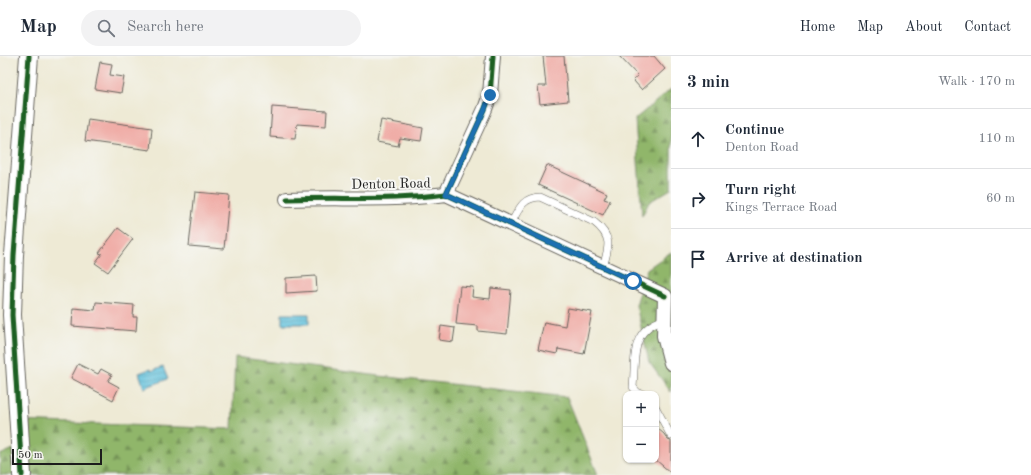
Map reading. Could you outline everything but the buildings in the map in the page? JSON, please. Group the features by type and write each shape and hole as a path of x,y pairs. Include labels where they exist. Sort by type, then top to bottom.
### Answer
{"street":[{"path":"22,475 12,315 14,255 28,56"},
{"path":"446,194 490,95 493,56"},
{"name":"Denton Road","path":"287,199 325,197 422,198 446,194 603,267 668,295"},
{"path":"668,295 664,336 671,363"}],"lane":[{"path":"510,224 524,202 532,197 540,197 594,222 601,228 606,236 609,249 603,267"},
{"path":"636,391 633,387 636,344 641,335 655,322 665,319"},
{"path":"659,414 671,436"}],"green space":[{"path":"671,89 671,189 649,202 642,216 635,119"},
{"path":"671,252 671,392 649,362 636,305 647,269"},
{"path":"235,357 379,376 567,397 598,475 0,475 0,455 20,446 18,421 232,429"}],"water":[{"path":"282,314 309,314 309,324 282,324"},
{"path":"163,367 168,379 144,388 139,373 150,369 151,371"}],"cycle path":[{"path":"22,475 12,315 14,255 29,56"},
{"path":"446,194 490,95 493,56"},
{"path":"287,199 387,198 446,194 665,296"}],"route":[{"path":"490,95 446,194 475,209 633,281"}]}
